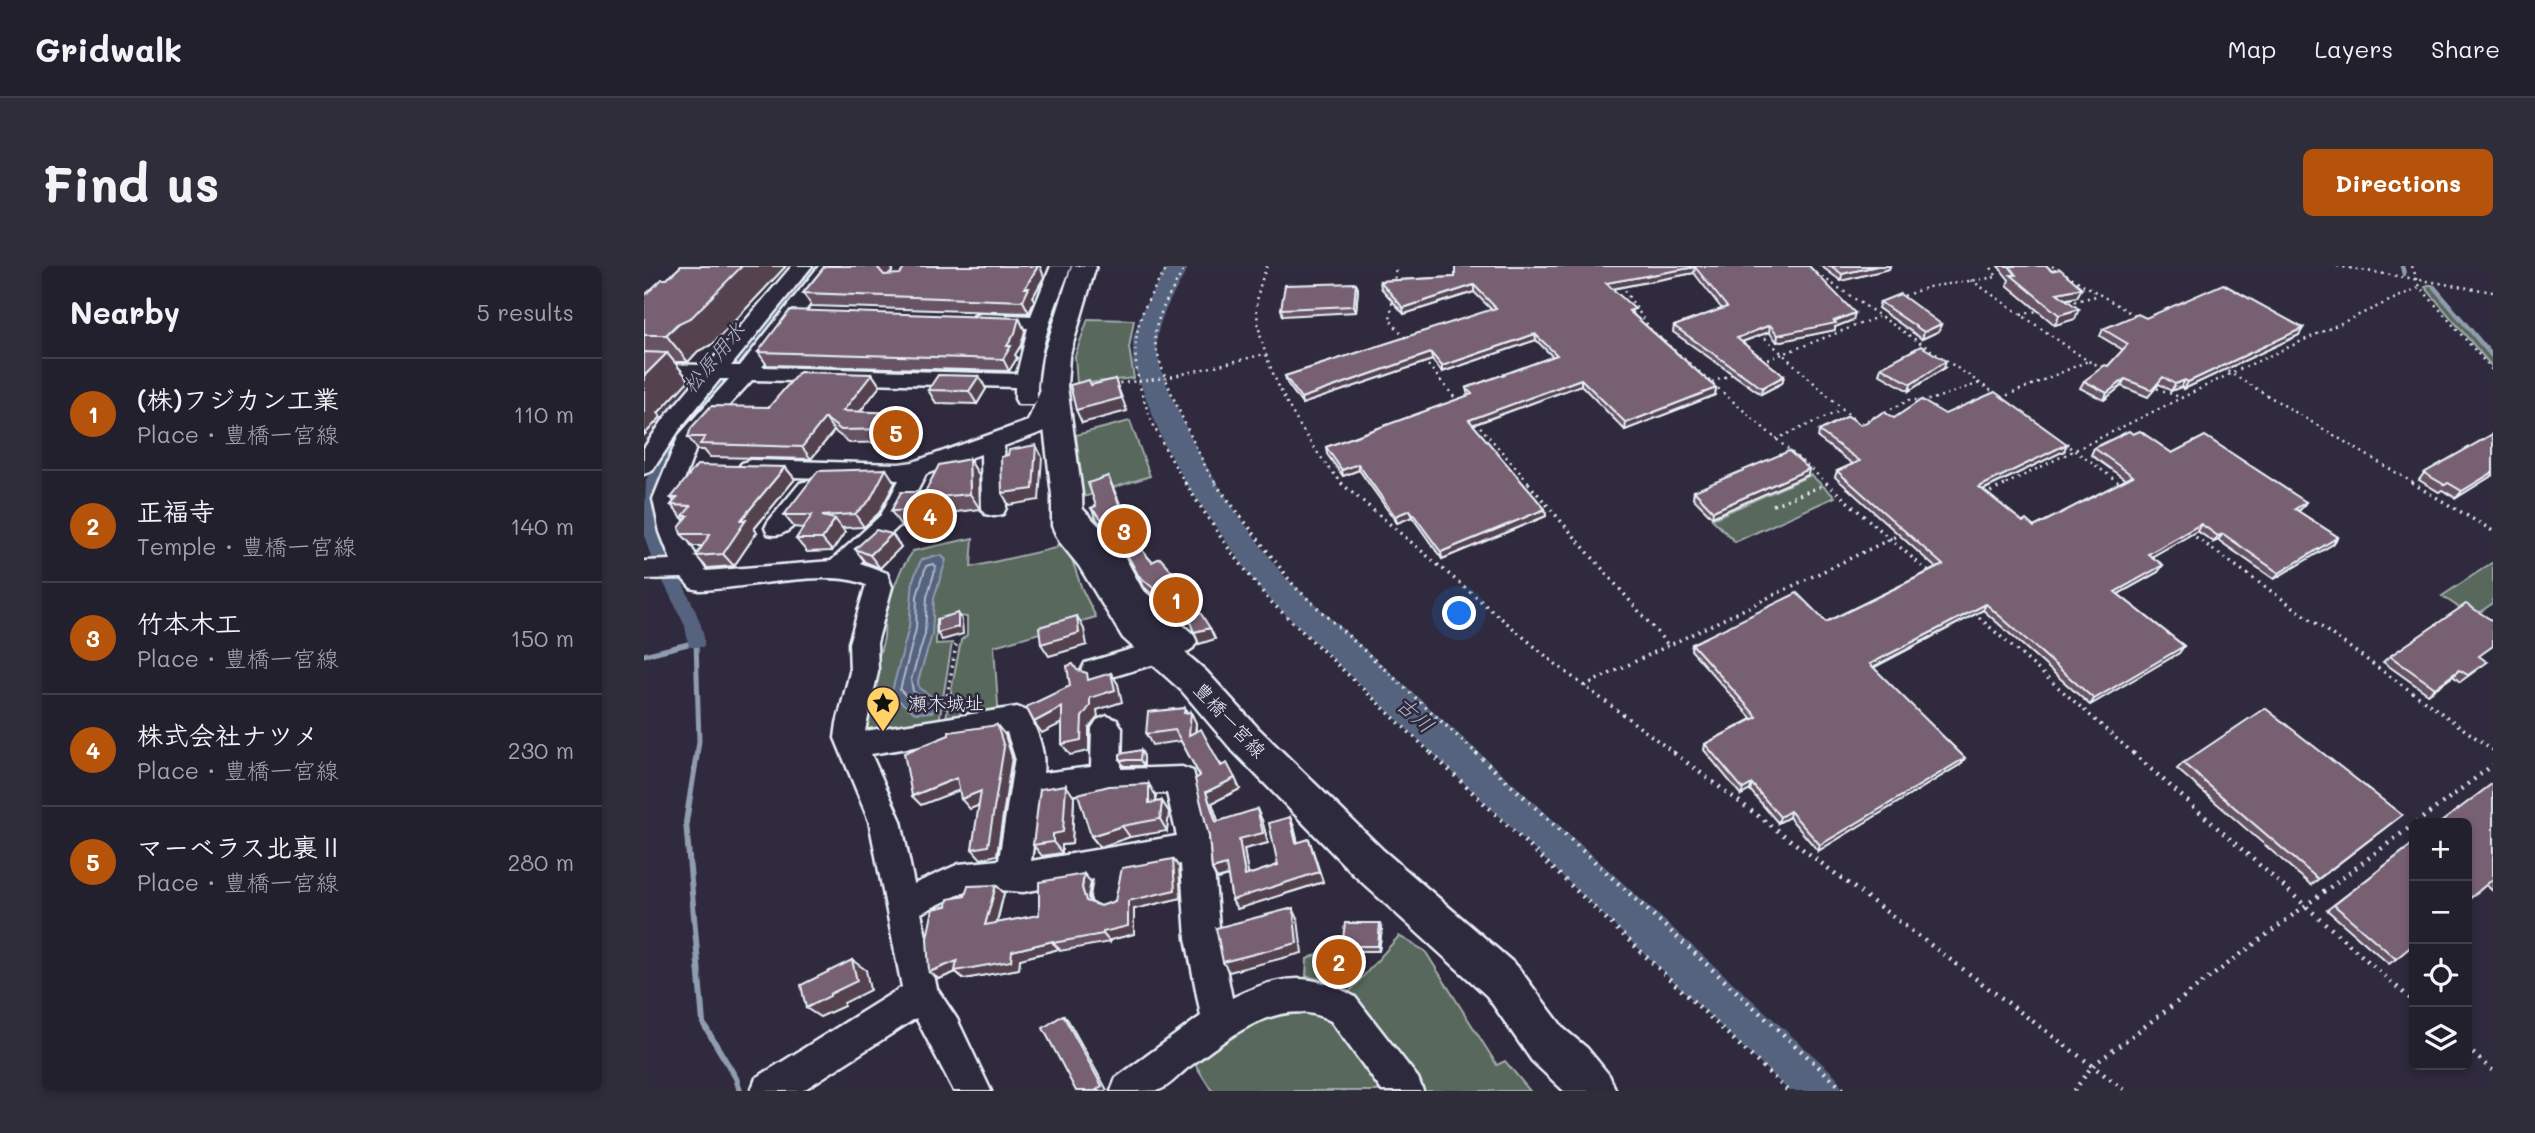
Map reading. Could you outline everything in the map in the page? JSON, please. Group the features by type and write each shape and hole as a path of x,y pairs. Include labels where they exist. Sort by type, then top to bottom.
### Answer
{"main road":[{"name":"豊橋一宮線","path":"1069,267 1063,330 1056,357 1039,383 1068,509 1067,526 1070,533 1090,558 1129,621 1194,681 1245,739 1369,863 1502,981 1548,1045 1571,1064 1593,1091"}],"street":[{"path":"802,266 690,435 665,499 666,511 685,569 700,581 838,569 873,576 878,580 879,587 863,643 864,672 851,723 853,746 885,821 921,995 944,1032 972,1091"},
{"path":"644,466 674,421 730,373 790,314 829,266"},
{"path":"1034,269 1069,267"},
{"path":"730,467 899,472 917,469 1037,426 1045,401 1039,383 1039,322 1069,267"},
{"path":"790,314 817,315"},
{"path":"956,319 1039,322"},
{"path":"644,370 1039,383"},
{"path":"992,440 994,508"},
{"path":"677,466 704,467"},
{"path":"838,569 890,520 917,469"},
{"path":"777,528 822,470"},
{"path":"645,570 685,569"},
{"path":"1095,671 1159,650"},
{"path":"853,746 897,736 1017,719 1030,757 1013,877"},
{"path":"1106,782 1107,728"},
{"path":"1027,789 1072,780 1182,780 1182,794 1196,847 1203,938 1220,1024"},
{"path":"901,906 959,879 1000,875 1013,877 1196,847"},
{"path":"1107,897 1110,863"},
{"path":"769,1091 921,995"},
{"path":"1129,1091 1220,1024 1263,1004 1291,995 1314,996 1333,1003 1350,1017 1405,1091"},
{"path":"1548,1045 1554,1066 1567,1091"}],"path":[{"path":"1169,266 1152,292 1136,338 1139,382 1180,477 1245,572 1268,599 1788,1091"},
{"path":"1186,266 1164,308 1155,334 1157,356 1209,474 1295,587 1845,1091"},
{"path":"1267,266 1257,302 1258,330 1265,354 1286,404 1326,467 1352,494 1584,686 2126,1091"},
{"path":"1396,266 1390,320 1415,350"},
{"path":"1806,266 2012,406"},
{"path":"1892,300 1928,287 1997,277 1990,266"},
{"path":"2052,266 2148,323"},
{"path":"2337,266 2493,292"},
{"path":"2412,266 2420,287 2493,371"},
{"path":"1971,280 2088,361 2111,370"},
{"path":"1620,284 1651,330 1933,576"},
{"path":"1975,499 2232,373 2420,287"},
{"path":"2061,305 2100,295"},
{"path":"1868,309 1880,304"},
{"path":"2021,315 2048,308"},
{"path":"1759,363 1878,317"},
{"path":"1765,338 1859,424 1910,400 1930,400 1980,383"},
{"path":"1103,385 1166,378 1265,354"},
{"path":"1424,360 1467,412"},
{"path":"2001,398 2088,361"},
{"path":"2220,366 2493,531"},
{"path":"1712,382 1747,368"},
{"path":"2147,384 2182,398"},
{"path":"1920,399 1930,407"},
{"path":"1776,439 1843,410"},
{"path":"1475,422 1669,646"},
{"path":"2064,443 2131,491"},
{"path":"2012,468 2023,476"},
{"path":"1773,505 1822,486"},
{"path":"2188,532 2493,750"},
{"path":"1584,686 1903,534"},
{"path":"1974,613 2409,998"},
{"path":"941,731 956,645"},
{"path":"2423,818 2493,765"},
{"path":"2074,1091 2092,1066 2409,829"},
{"path":"2472,1052 2493,1071"}],"shaded area":[{"path":"644,373 701,378 658,427 644,448"}],"green space":[{"path":"2432,285 2493,358 2493,368 2425,287"},
{"path":"1088,319 1134,320 1129,348 1134,378 1077,384 1075,356"},
{"path":"1130,421 1150,476 1084,497 1076,435"},
{"path":"1811,475 1835,497 1735,542 1712,519"},
{"path":"973,538 971,567 1056,548 1058,543 1066,542 1082,589 1096,617 994,646 999,720 944,728 961,640 967,635 967,617 955,617 943,622 936,626 936,644 952,643 938,728 866,739 860,723 867,676 879,656 884,638 885,610 901,570 913,551"},
{"path":"2493,562 2493,603 2473,617 2442,596"},
{"path":"1399,936 1425,951 1497,1065 1505,1061 1530,1091 1414,1091 1343,999"},
{"path":"1318,954 1340,963 1336,984 1306,976 1307,959"},
{"path":"1277,1006 1335,1013 1392,1091 1212,1091 1190,1056"}],"water":[{"path":"942,556 946,560 934,598 932,635 918,681 919,688 937,700 938,705 932,712 915,713 897,699 892,691 909,627 913,580 921,560"}],"building":[{"path":"681,266 742,266 692,317 677,324 666,335 644,335 644,296"},
{"path":"825,266 880,266 878,268 884,275 900,274 906,266 1038,266 1025,288 1029,288 1023,301 803,293"},
{"path":"1455,266 1809,266 1855,313 1834,321 1836,323 1778,335 1770,325 1737,338 1784,376 1762,388 1674,326 1727,307 1695,267 1606,283 1635,309 1629,311 1716,388 1626,423 1581,379 1469,420 1545,509 1441,552 1410,510 1395,516 1358,464 1342,470 1326,447 1472,394 1466,388 1557,355 1535,334 1442,366 1431,353 1301,398 1285,376 1496,308 1474,285 1403,308 1380,281 1455,277"},
{"path":"1831,266 1877,266 1842,274"},
{"path":"2009,266 2047,266 2051,271 2060,269 2082,288 2057,293 2079,309 2059,315 2011,275 2016,275"},
{"path":"1356,283 1354,306 1281,309 1285,285"},
{"path":"2223,284 2303,328 2188,382 2185,380 2175,384 2163,377 2152,390 2125,379 2107,393 2084,381 2105,365 2108,366 2128,344 2103,329 2138,314 2146,318"},
{"path":"1900,294 1941,324 1924,332 1880,302"},
{"path":"790,310 1019,318 1015,333 1007,346 1011,346 1003,359 758,352"},
{"path":"1921,346 1946,361 1911,384 1881,367"},
{"path":"644,352 667,353 644,376"},
{"path":"799,372 872,374 843,411 906,413 895,429 841,430 825,418 802,447 700,444 705,437 688,437 691,428 711,406 769,407"},
{"path":"938,375 979,376 969,391 928,390"},
{"path":"1115,379 1121,398 1076,410 1070,385 1089,380 1091,385"},
{"path":"1995,392 2067,444 1979,487 2023,522 2026,520 2034,527 2133,476 2094,448 2129,431 2133,434 2140,431 2172,453 2205,436 2306,502 2295,509 2338,537 2279,573 2223,534 2218,536 2201,524 2148,554 2163,565 2115,592 2184,646 2094,699 1986,604 1870,664 1965,758 1820,845 1790,811 1780,817 1752,784 1743,789 1705,744 1757,717 1692,644 1797,593 1826,622 1943,565 1837,471 1860,461 1819,431 1848,416 1861,425 1884,412 1894,418 1921,400 1945,414"},
{"path":"2493,434 2493,472 2462,491 2424,473"},
{"path":"1036,445 1033,489 1002,493 1001,457 1008,455 1009,450"},
{"path":"1789,451 1809,469 1713,511 1694,491"},
{"path":"969,459 970,494 938,497 932,510 891,511 901,492 925,492 939,465"},
{"path":"697,465 785,467 741,520 746,520 723,554 696,556 710,534 681,534 679,528 688,516 683,516 691,506 671,505 677,498 671,498"},
{"path":"886,469 870,500 855,514 822,516 835,519 822,539 796,539 812,515 784,515 818,471"},
{"path":"1108,476 1119,504 1140,532 1130,536 1152,562 1160,558 1179,579 1210,628 1194,632 1183,604 1174,606 1138,575 1117,535 1091,508 1096,506 1088,483"},
{"path":"876,530 892,534 870,555 855,549"},
{"path":"2466,604 2493,621 2493,646 2479,656 2487,662 2468,675 2459,670 2435,688 2390,656"},
{"path":"958,613 958,627 937,633 937,619"},
{"path":"1077,616 1079,633 1041,644 1039,627"},
{"path":"1073,664 1077,670 1087,673 1088,680 1111,673 1115,690 1090,698 1090,706 1082,717 1081,740 1062,744 1062,707 1034,722 1026,707 1070,686 1067,666"},
{"path":"1185,708 1184,713 1191,712 1189,735 1201,729 1221,766 1227,763 1235,778 1206,792 1216,822 1257,809 1263,833 1239,839 1245,876 1278,865 1269,823 1290,817 1296,843 1309,839 1319,872 1232,900 1226,865 1212,869 1209,836 1195,779 1200,776 1175,730 1146,734 1148,712"},
{"path":"2265,708 2402,815 2318,879 2183,763"},
{"path":"997,725 1004,747 988,846 972,849 981,791 961,799 957,778 912,796 904,753 949,735 949,732"},
{"path":"1141,750 1140,760 1120,760 1120,754"},
{"path":"2493,783 2493,879 2472,897 2472,818 2447,818"},
{"path":"1149,784 1149,803 1162,801 1160,819 1122,826 1091,836 1078,794 1109,786"},
{"path":"1066,785 1063,832 1053,834 1053,842 1033,845 1040,789"},
{"path":"2409,847 2409,948 2396,959 2334,905"},
{"path":"1173,859 1175,890 1128,901 1128,926 1103,934 1053,941 1012,951 1011,961 955,971 957,961 929,972 927,938 933,909 947,906 948,899 965,896 968,886 996,885 985,925 1039,915 1039,882 1084,874 1082,888 1086,901 1101,906 1115,901 1122,868"},
{"path":"1293,908 1297,943 1223,962 1216,928"},
{"path":"1345,923 1380,923 1378,946 1342,946"},
{"path":"852,960 857,981 806,1008 801,985"},
{"path":"1063,1015 1102,1086 1095,1091 1076,1091 1043,1028"}],"waterway":[{"name":"松原用水","path":"696,642 694,626 660,557 648,521 648,501 654,480 680,435 819,266"},
{"name":"古川","path":"1178,266 1155,309 1145,338 1146,365 1178,444 1203,488 1271,582 1821,1091"},
{"path":"2402,266 2404,274"},
{"path":"2434,287 2493,357"},
{"path":"644,655 696,642 699,741 697,755"},
{"path":"697,753 686,822 703,1023 736,1078 740,1091"}],"place":[{"name":"マーベラス北裏Ⅱ","path":"896,433"},
{"name":"株式会社ナツメ","path":"930,516"},
{"name":"竹本木工","path":"1124,531"},
{"name":"(株)フジカン工業","path":"1176,600"},
{"name":"瀬木城址","path":"883,733"},
{"name":"正福寺","path":"1339,962"}]}
